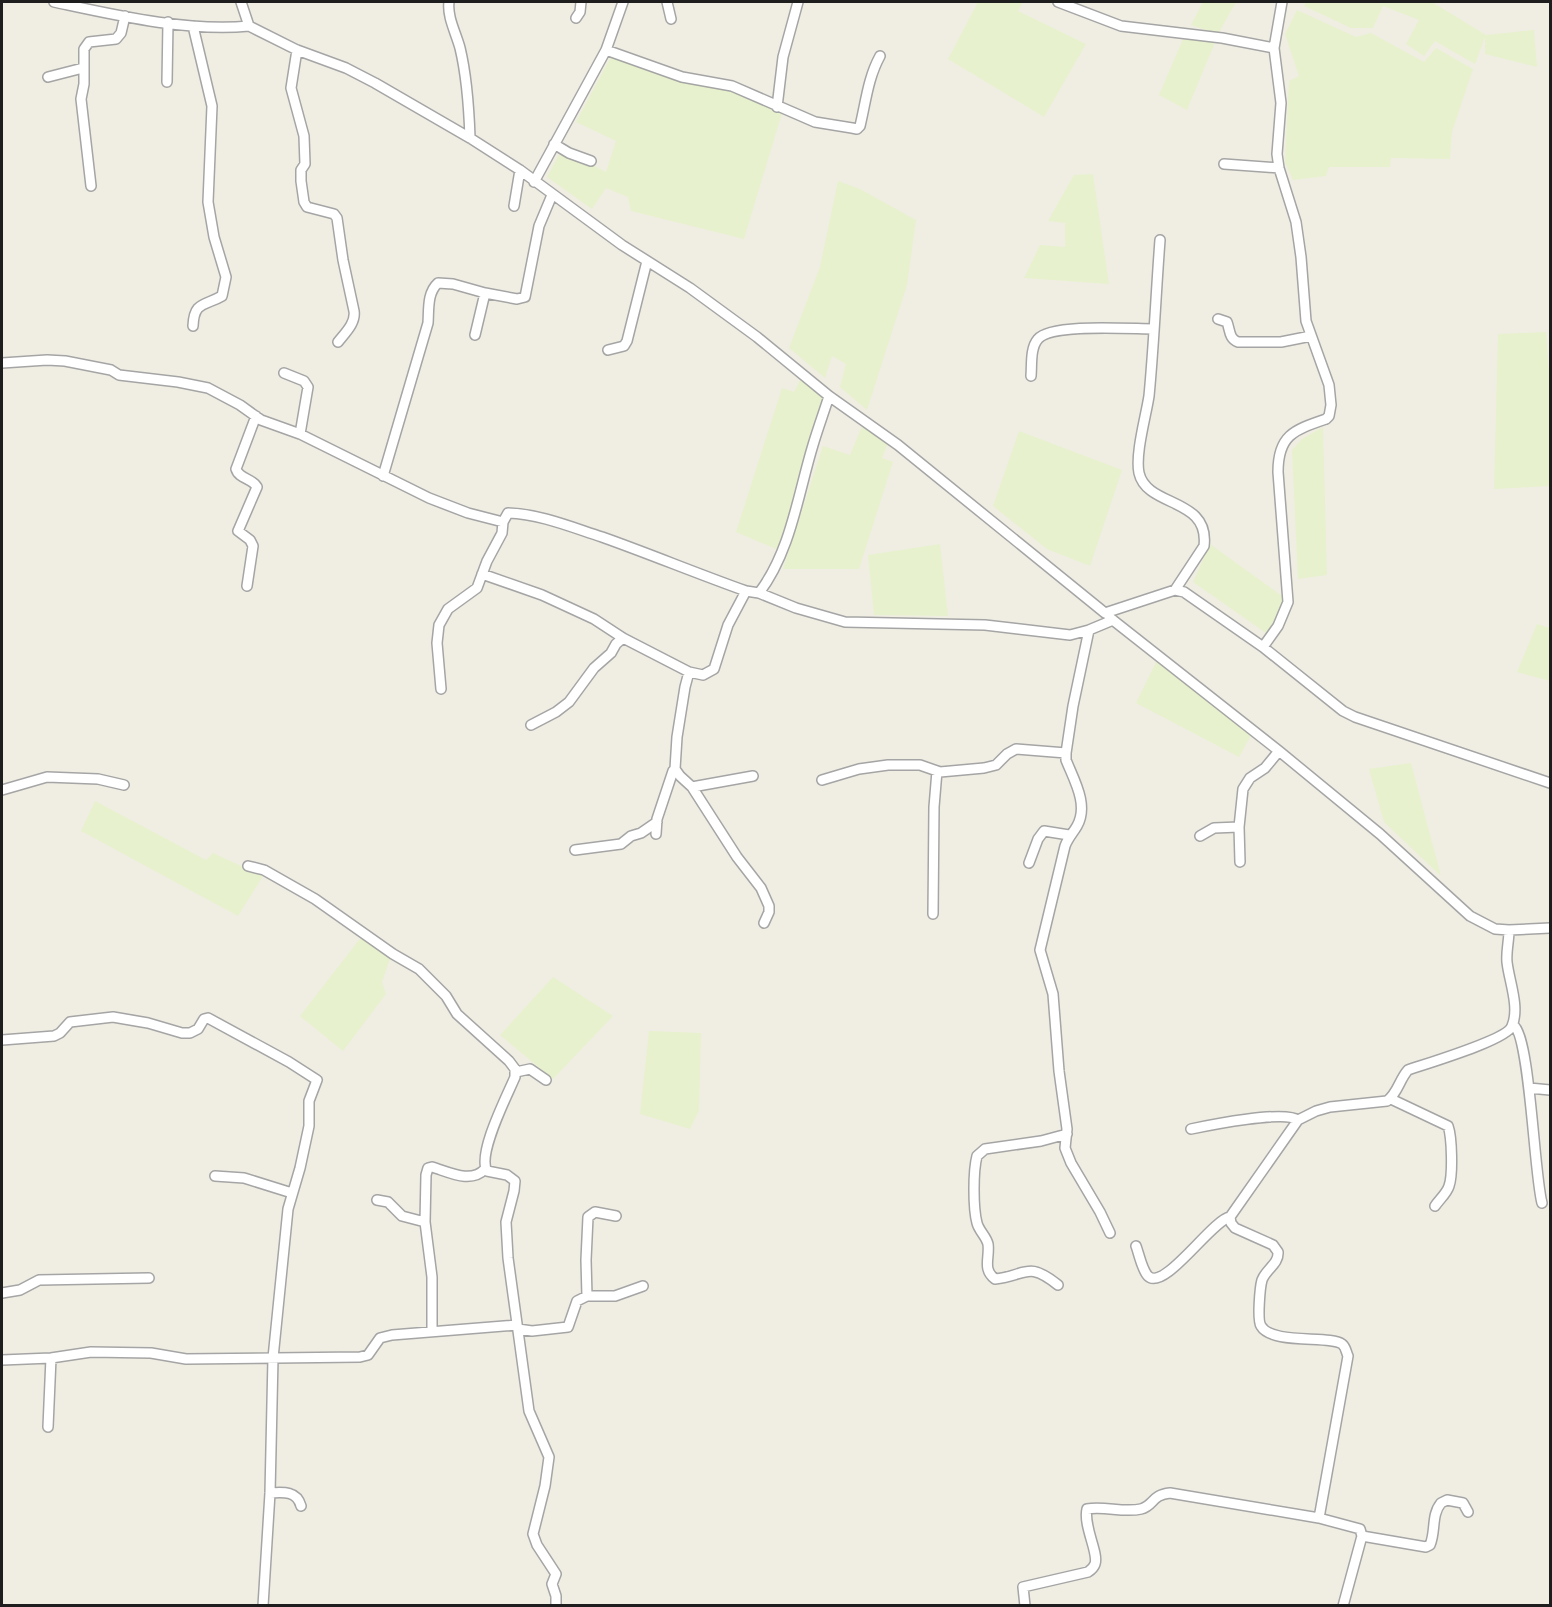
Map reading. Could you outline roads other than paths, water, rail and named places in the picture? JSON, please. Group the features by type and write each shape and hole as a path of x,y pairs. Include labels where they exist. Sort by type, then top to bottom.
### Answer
{"street":[{"path":"54,2 193,26 249,26 297,50 346,68 470,138 520,170 647,261 690,288 830,396 898,444 1380,834 1461,909 1490,927 1509,930 1551,928"},
{"path":"241,2 249,26"},
{"path":"449,2 449,12 460,47 469,105 470,138"},
{"path":"576,18 581,9 581,2"},
{"path":"534,182 606,50 623,2"},
{"path":"667,2 672,19"},
{"path":"777,107 783,57 798,2"},
{"path":"1058,2 1121,26 1222,38 1274,48"},
{"path":"1263,646 1278,626 1288,602 1278,472 1279,452 1288,437 1304,427 1326,419 1331,411 1329,386 1306,321 1296,222 1279,168 1277,154 1281,103 1274,48 1282,2"},
{"path":"91,186 81,99 84,84 85,45 92,41 116,39 121,33 125,16"},
{"path":"167,82 168,22"},
{"path":"193,26 212,106 208,202 214,237 226,277 222,296 202,304 195,313 193,326"},
{"path":"297,50 291,88 304,136 305,164 301,170 304,205 312,210 334,214 337,218 355,318 338,342"},
{"path":"606,50 682,77 732,86 815,122 857,129 861,123 873,70 880,56"},
{"path":"48,77 83,68"},
{"path":"554,144 569,153 591,161"},
{"path":"1224,164 1279,168"},
{"path":"514,206 520,170"},
{"path":"383,476 426,334 432,290 438,283 444,283 517,299 525,297 539,226 552,195"},
{"path":"1160,240 1149,395 1140,455 1140,474 1144,483 1152,491 1182,505 1197,517 1205,539 1204,546 1175,590"},
{"path":"608,350 624,346 627,341 647,261"},
{"path":"475,335 485,293"},
{"path":"1218,319 1227,321 1233,340 1239,342 1281,342 1311,336"},
{"path":"1031,376 1035,343 1044,334 1080,328 1153,329"},
{"path":"2,363 65,361 111,370 119,375 196,384 240,405 265,422 300,434 429,498 468,513 503,522"},
{"path":"284,373 304,381 308,387 300,434"},
{"path":"759,593 770,577 785,542 813,444 830,396"},
{"path":"247,586 253,546 250,540 239,534 238,528 256,487 253,481 239,475 236,469 244,442 256,416"},
{"path":"441,689 438,668 439,625 448,609 477,588 502,533 503,522 508,513 541,518 620,544 746,591 759,593 796,608 845,622 985,625 1070,635 1113,620"},
{"path":"482,573 563,604 689,672 703,675 714,669 728,625 746,591"},
{"path":"1105,613 1175,590 1184,592 1263,646 1343,711 1354,717 1551,783"},
{"path":"1089,630 1066,753 1066,760 1082,806 1078,822 1069,835 1040,950 1053,994 1067,1134 1065,1148 1110,1233"},
{"path":"531,725 556,712 569,702 594,668 624,638"},
{"path":"656,834 657,822 675,768 677,737 689,672"},
{"path":"822,780 859,769 888,765 920,765 937,771 950,772 995,766 1014,749 1066,753"},
{"path":"1240,862 1239,827 1243,789 1246,782 1265,768 1279,751"},
{"path":"675,768 692,787 765,894 769,912 764,923"},
{"path":"933,914 934,807 937,771"},
{"path":"692,787 753,776"},
{"path":"2,790 47,777 98,779 124,785"},
{"path":"575,850 621,844 657,822"},
{"path":"1200,836 1214,828 1239,827"},
{"path":"1029,863 1038,839 1044,831 1069,835"},
{"path":"248,866 264,870 315,899 418,969 446,996 457,1014 509,1061 516,1072"},
{"path":"1136,1246 1146,1274 1150,1278 1155,1279 1168,1273 1213,1228 1230,1217 1298,1120 1330,1107 1383,1102 1391,1099 1408,1070 1506,1033 1513,1025 1514,998 1507,961 1509,930"},
{"path":"2,1040 54,1036 70,1022 113,1017 148,1023 182,1034 198,1029 204,1019 210,1019 289,1062 316,1080 309,1101 309,1126 302,1159 288,1209 273,1358 270,1493 263,1605"},
{"path":"1513,1025 1517,1027 1522,1038 1536,1175 1542,1203"},
{"path":"516,1072 530,1069 546,1080"},
{"path":"432,1331 432,1277 425,1222 428,1168 472,1177 481,1174 485,1169 484,1163 489,1140 516,1072"},
{"path":"1528,1088 1551,1090"},
{"path":"1391,1099 1448,1126 1451,1136 1449,1186 1435,1206"},
{"path":"1191,1129 1274,1117 1294,1117 1298,1120"},
{"path":"1058,1285 1035,1271 1018,1272 996,1279 991,1276 986,1263 988,1245 977,1222 975,1169 977,1156 985,1149 1041,1141 1067,1134"},
{"path":"485,1169 490,1172 507,1174 515,1181 506,1233 529,1411 549,1457 533,1534 537,1545 556,1574 552,1584 556,1605"},
{"path":"215,1176 244,1178 292,1193"},
{"path":"377,1200 388,1203 402,1216 425,1222"},
{"path":"587,1296 588,1217 595,1212 616,1216"},
{"path":"1230,1217 1235,1228 1273,1245 1278,1252 1276,1261 1262,1282 1259,1320 1262,1328 1274,1335 1339,1342 1345,1348 1348,1356 1319,1518"},
{"path":"2,1293 20,1290 39,1280 149,1278"},
{"path":"2,1360 51,1358 91,1352 151,1353 186,1359 365,1356 380,1338 432,1331 518,1327 532,1331 565,1329 570,1325 577,1301 587,1296 615,1296 644,1286"},
{"path":"48,1427 51,1358"},
{"path":"270,1493 293,1494 300,1501 301,1506"},
{"path":"1025,1605 1023,1587 1088,1572 1096,1564 1086,1514 1088,1509 1138,1509 1147,1507 1159,1494 1170,1493 1319,1518 1360,1529 1362,1536 1343,1605"},
{"path":"1362,1536 1430,1545 1435,1516 1441,1503 1448,1500 1463,1503 1468,1512"}]}
